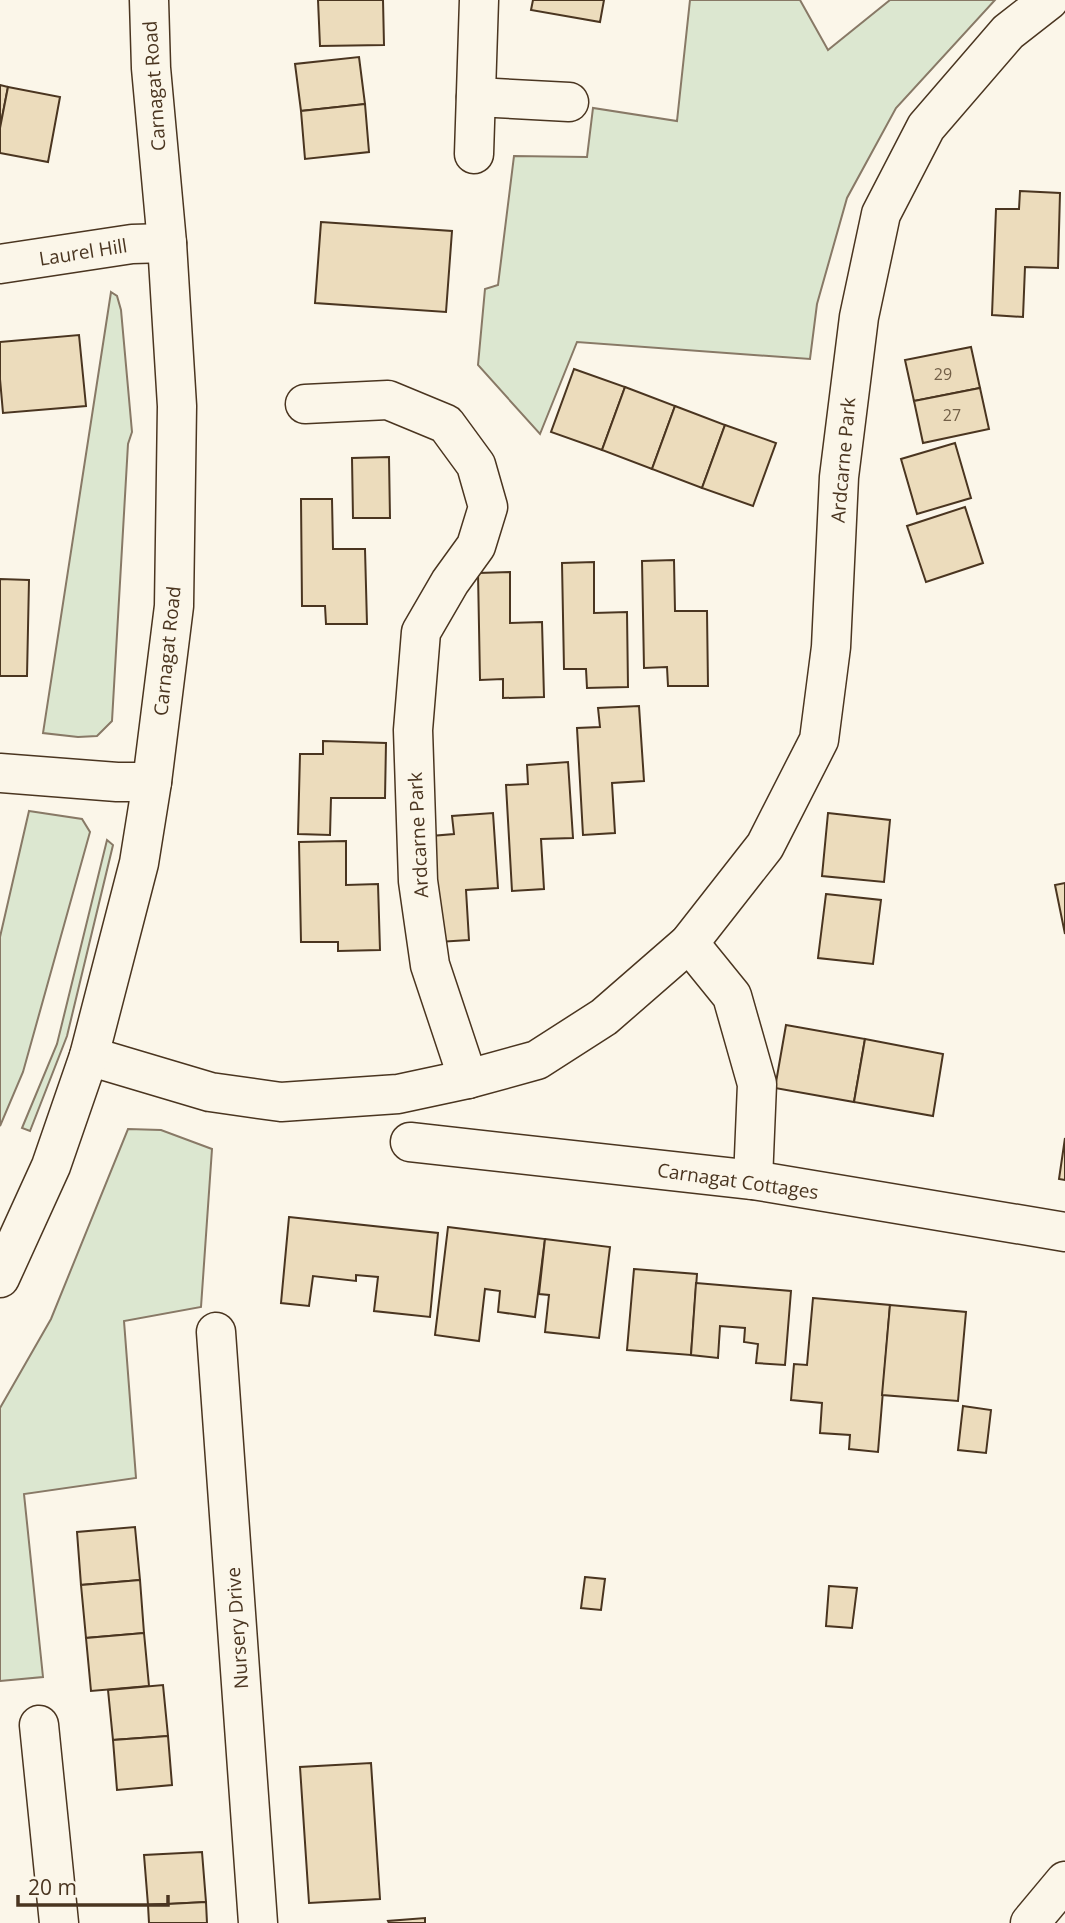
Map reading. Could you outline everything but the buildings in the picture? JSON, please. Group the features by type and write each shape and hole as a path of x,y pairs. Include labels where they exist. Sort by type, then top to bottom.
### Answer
{"main road":[{"name":"Carnagat Road","path":"0,1278 51,1166 89,1056 139,863 174,606 177,406 167,243 151,68 149,0"},
{"path":"474,154 479,0"},
{"name":"Ardcarne Park","path":"89,1056 210,1092 281,1102 398,1094 537,1060 604,1017 689,943 765,846 819,740 831,647 839,477 859,317 881,214 926,127 1008,32 1048,0"},
{"path":"476,97 569,102"},
{"name":"Laurel Hill","path":"0,264 132,244 167,243"},
{"name":"Ardcarne Park","path":"305,404 388,400 446,424 476,465 488,507 476,546 450,582 421,632 413,730 418,881 430,965 468,1079"},
{"path":"0,773 152,782"},
{"path":"689,943 732,996 757,1084 753,1180"},
{"name":"Carnagat Cottages","path":"410,1142 753,1180 1065,1232"},
{"name":"Nursery Drive","path":"216,1332 258,1923"},
{"path":"39,1725 59,1923"},
{"path":"1030,1923 1065,1881"}],"green space":[{"path":"690,0 800,0 828,50 890,0 995,0 896,108 847,198 817,304 810,359 577,342 540,434 478,365 485,289 498,285 514,156 587,157 593,108 677,121"},
{"path":"111,292 117,296 121,310 132,432 128,444 112,721 97,736 78,737 43,733"},
{"path":"29,811 82,819 90,832 23,1072 0,1126 0,937"},
{"path":"107,840 113,845 67,1036 30,1131 22,1128 57,1044"},
{"path":"128,1129 161,1130 212,1149 201,1307 124,1321 136,1478 24,1494 43,1677 0,1681 0,1408 51,1319"}]}
